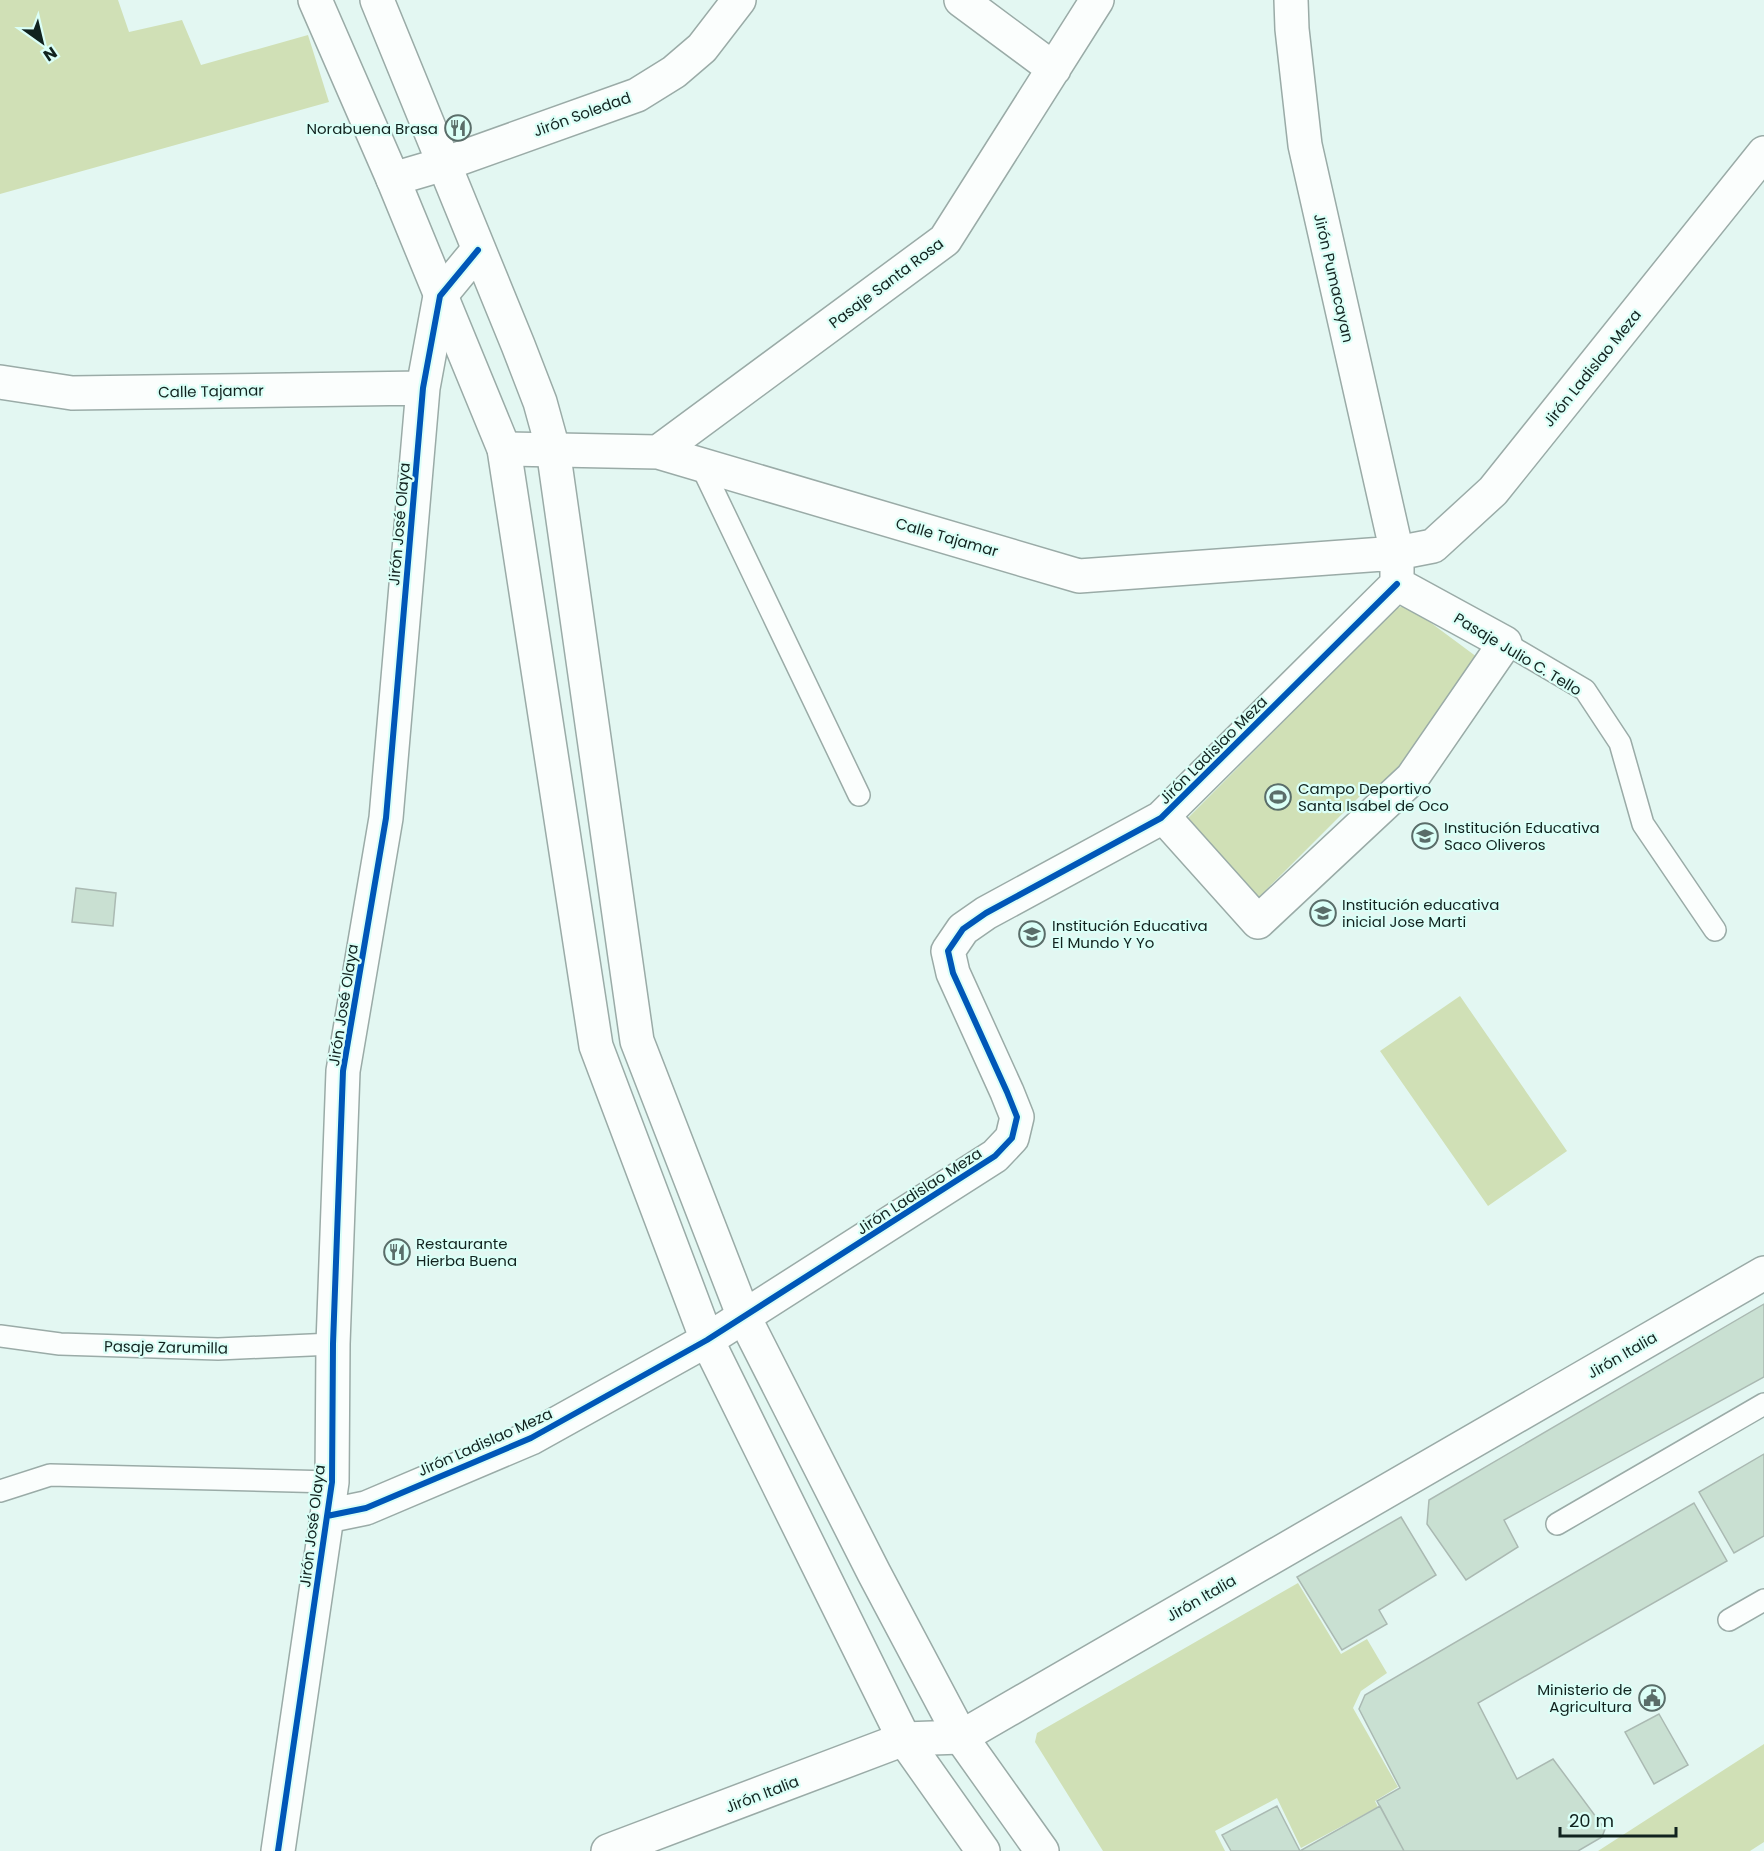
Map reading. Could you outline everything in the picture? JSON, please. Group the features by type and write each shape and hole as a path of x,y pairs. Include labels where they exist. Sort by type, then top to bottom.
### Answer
{"street":[{"path":"315,0 393,180 504,449 596,1046 707,1340 904,1739 983,1851"},
{"path":"377,0 540,402 553,449 638,1041 744,1317 874,1573 961,1737 1042,1851"},
{"name":"Jirón Soledad","path":"393,180 637,95 674,72 702,48 739,0"},
{"path":"961,0 1054,69"},
{"name":"Pasaje Santa Rosa","path":"658,452 945,240 1097,0"},
{"name":"Jirón Pumacayan","path":"1291,0 1305,146 1397,568"},
{"name":"Jirón Ladislao Meza","path":"327,1516 366,1508 531,1438 707,1340 995,1156 1012,1138 1017,1118 953,973 948,951 963,929 986,913 1163,816 1397,568 1433,546 1492,491 1764,153"},
{"name":"Jirón José Olaya","path":"278,1851 332,1482 333,1344 344,1071 386,818 423,387 440,296 478,250"},
{"name":"Calle Tajamar","path":"0,382 72,393 423,387"},
{"name":"Calle Tajamar","path":"504,449 658,452 1079,576 1397,568"},
{"name":"Pasaje Julio C. Tello","path":"1397,568 1504,643"},
{"path":"1163,816 1258,922 1412,778 1504,643"},
{"path":"578,932 621,923"},
{"name":"Jirón Italia","path":"608,1851 904,1739 961,1737 1764,1273"}],"lane":[{"path":"701,465 859,795"},
{"name":"Pasaje Julio C. Tello","path":"1504,643 1584,690 1620,743 1643,824 1716,930"},
{"name":"Pasaje Zarumilla","path":"0,1336 60,1344 218,1349 333,1344"},
{"path":"1557,1524 1764,1404"},
{"path":"0,1491 50,1474 332,1482"},
{"path":"1730,1620 1764,1600"}],"green space":[{"path":"0,0 118,0 129,32 182,20 201,65 308,35 329,102 0,194"},
{"path":"1403,606 1423,617 1481,660 1383,794 1372,784 1257,899 1182,824 1296,709 1295,703 1390,611"},
{"path":"1460,996 1567,1151 1488,1206 1380,1051"},
{"path":"1298,1583 1341,1654 1367,1639 1387,1673 1361,1691 1353,1708 1398,1787 1375,1801 1378,1807 1301,1848 1277,1798 1215,1831 1225,1851 1103,1851 1035,1742 1037,1733"},
{"path":"1764,1744 1764,1842 1750,1851 1598,1851"}],"building":[{"path":"76,888 116,893 113,926 72,922"},
{"path":"1764,1304 1764,1377 1504,1520 1518,1547 1466,1580 1427,1524 1429,1500"},
{"path":"1764,1454 1764,1536 1734,1553 1699,1492"},
{"path":"1694,1503 1727,1561 1478,1703 1517,1779 1553,1759 1605,1829 1602,1837 1578,1851 1404,1851 1377,1801 1400,1788 1359,1709 1365,1695"},
{"path":"1401,1517 1436,1575 1379,1610 1387,1624 1342,1650 1297,1577"},
{"path":"1659,1714 1688,1765 1654,1784 1625,1732"},
{"path":"1277,1806 1300,1851 1231,1851 1222,1835"},
{"path":"1380,1806 1404,1851 1300,1851"}],"cycle path":[{"path":"278,1851 332,1482 333,1344 343,1071 386,818 423,388 440,296 478,250"},
{"path":"327,1516 366,1508 531,1438 707,1340 995,1156 1012,1138 1017,1117 953,973 948,951 963,929 986,913 1161,818 1397,584"}],"place":[{"name":"Norabuena Brasa","path":"458,128"},
{"name":"Campo Deportivo Santa Isabel de Oco","path":"1278,797"},
{"name":"Institución Educativa Saco Oliveros","path":"1425,836"},
{"name":"Institución educativa inicial Jose Marti","path":"1323,913"},
{"name":"Institución Educativa El Mundo Y Yo","path":"1032,934"},
{"name":"Restaurante Hierba Buena","path":"397,1252"},
{"name":"Ministerio de Agricultura","path":"1652,1698"}]}
